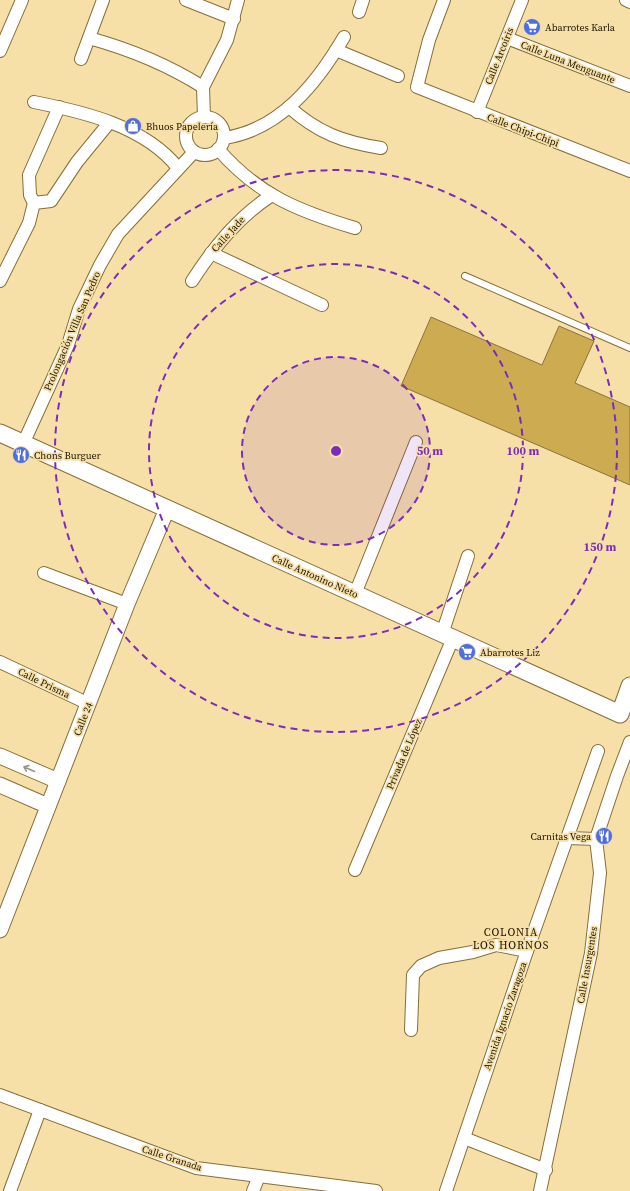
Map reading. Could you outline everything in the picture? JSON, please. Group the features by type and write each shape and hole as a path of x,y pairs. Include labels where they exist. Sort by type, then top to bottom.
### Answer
{"main road":[{"name":"Calle Antonino Nieto","path":"0,433 625,716"},
{"path":"625,716 630,686"}],"street":[{"path":"0,51 4,31 22,0"},
{"path":"81,59 103,0"},
{"path":"186,0 234,19"},
{"path":"204,117 203,87 220,58 234,19 238,0"},
{"path":"359,12 363,0"},
{"name":"Calle Chipi-Chipi","path":"444,0 429,40 417,87 477,112 630,171"},
{"name":"Calle Arcoíris","path":"477,112 522,0"},
{"path":"626,0 630,2"},
{"path":"224,138 238,136 258,128 289,107 312,83 330,61 344,37"},
{"path":"89,38 118,46 146,57 203,87"},
{"name":"Calle Luna Menguante","path":"506,38 630,86"},
{"path":"336,50 398,76"},
{"path":"34,102 60,108 109,123 151,144 168,156 178,168"},
{"path":"289,107 305,121 329,135 344,141 381,148"},
{"path":"0,281 29,222 34,203 30,195 29,175 60,108"},
{"path":"204,117 216,121 223,131 224,138 218,149 207,155 194,152 186,141 186,134 192,122 204,117"},
{"path":"34,203 51,201 77,162 109,123"},
{"path":"218,149 243,175 272,195 295,208 355,228"},
{"name":"Prolongación Villa San Pedro","path":"22,444 68,345 79,309 100,265 118,234 194,152"},
{"name":"Calle Jade","path":"192,281 227,233 248,212 272,195"},
{"path":"211,253 322,305"},
{"path":"355,594 416,442"},
{"name":"Calle 24","path":"0,930 127,604 166,509"},
{"name":"Privada de López","path":"355,870 447,636 468,556"},
{"path":"44,573 127,604"},
{"name":"Calle Prisma","path":"0,662 89,704"},
{"name":"Calle Insurgentes","path":"540,1191 546,1170 591,953 600,873 596,840 630,742"},
{"name":"Avenida Ignacio Zaragoza","path":"446,1191 527,951 598,751"},
{"path":"0,756 58,781"},
{"path":"0,785 48,806"},
{"path":"568,838 596,840"},
{"path":"411,1030 413,975 421,966 439,958 473,952 496,945 527,951"},
{"name":"Calle Granada","path":"0,1095 196,1168 340,1188 376,1191"},
{"path":"14,1190 40,1110"},
{"path":"464,1138 546,1170"},
{"path":"253,1191 259,1176"}],"lane":[{"path":"465,276 630,348"}],"building":[{"path":"431,317 542,365 559,326 594,341 575,383 630,407 630,485 401,386"}],"place":[{"name":"Abarrotes Karla","path":"532,27"},
{"name":"Bhuos Papelería","path":"133,126"},
{"name":"Chons Burguer","path":"21,455"},
{"name":"Abarrotes Liz","path":"467,652"},
{"name":"Carnitas Vega","path":"604,836"}],"district":[{"name":"COLONIA LOS HORNOS","path":"511,938"}]}
